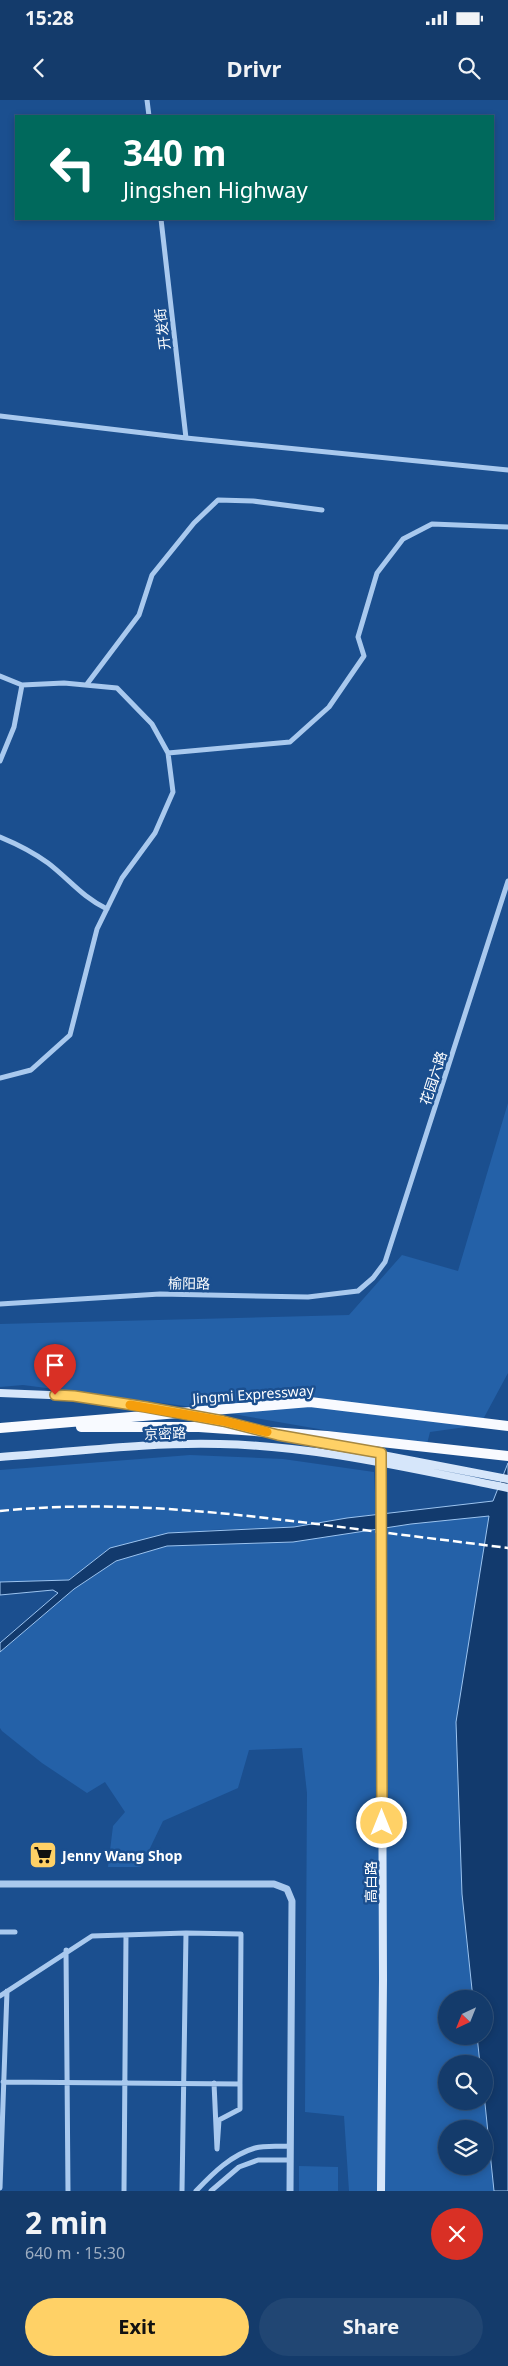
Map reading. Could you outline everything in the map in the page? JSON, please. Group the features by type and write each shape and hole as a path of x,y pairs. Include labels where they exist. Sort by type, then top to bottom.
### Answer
{"highway":[{"name":"Jingmi Expressway","path":"0,1430 310,1402 508,1426"},
{"name":"Jingmi Expressway","path":"0,1430 80,1427 200,1427 327,1436 508,1456"}],"main road":[{"path":"0,1393 74,1396 223,1421 278,1435 381,1453 508,1479"},
{"name":"京密路","path":"0,1457 151,1446 219,1444 276,1447 381,1462 508,1488"},
{"name":"高白路","path":"381,1453 383,1980 381,2191"}],"street":[{"path":"147,100 149,115"},
{"name":"开发街","path":"161,220 186,438"},
{"path":"0,416 186,438 508,470"},
{"path":"87,684 140,615 152,575 189,529 218,500 254,501 322,510"},
{"path":"168,753 290,742 329,708 364,656 358,637 377,573 403,539 432,524 508,528"},
{"path":"0,676 22,685 64,683 117,688 152,724 168,753 172,792 155,833 122,878 97,929 70,1035 31,1070 0,1078"},
{"path":"0,761 14,726 22,685"},
{"path":"0,837 27,849 49,864 90,901 107,909"},
{"name":"花园六路","path":"373,1278 385,1262 508,881"},
{"name":"榆阳路","path":"0,1304 160,1294 308,1297 358,1291 373,1278"},
{"path":"0,1884 274,1884 288,1889 292,1901 290,2191"},
{"path":"0,1932 15,1932"},
{"path":"182,2191 186,1933"},
{"path":"0,1996 66,1950 92,1936 186,1933 241,1934 240,2109 219,2120 217,2149 214,2083"},
{"path":"124,2191 126,1934"},
{"path":"66,1950 68,2191"},
{"path":"0,2188 7,1990"},
{"path":"3,2082 240,2084"},
{"path":"196,2191 212,2174 236,2156 257,2147 290,2146"},
{"path":"211,2191 239,2167 258,2160 290,2160"}],"shaded area":[{"path":"508,1103 508,1373 480,1425 430,1432 427,1444 330,1431 193,1407 23,1385 0,1387 0,1324 349,1315 402,1255 458,1271"},
{"path":"190,1455 283,1459 374,1472 376,1514 294,1527 210,1530 110,1548 69,1580 0,1582 0,1470"},
{"path":"508,1463 508,2191 494,2191 493,2120 487,2120 486,2110 493,2110 493,2055 479,2055 478,2045 493,2045 493,1990 472,1990 462,1894 456,1722 489,1516 411,1524 293,1542 167,1546 116,1561 74,1589 0,1652 0,1643 58,1593 53,1590 0,1595 0,1582 69,1580 110,1548 168,1533 294,1527 347,1518 493,1501"},
{"path":"489,1516 475,1612 462,1894 472,1990 438,1990 438,2045 478,2045 479,2055 438,2055 438,2110 486,2110 487,2120 438,2120 438,2175 492,2175 494,2191 349,2191 344,2116 305,2112 307,1793 302,1748 249,1750 238,1788 163,1821 141,1867 108,1867 113,1826 125,1812 105,1782 87,1793 42,1763 0,1728 0,1652 74,1589 116,1561 167,1546 293,1542 411,1524"},
{"path":"299,2166 338,2167 338,2191 299,2191"}],"railway":[{"path":"0,1511 80,1507 159,1508 277,1519 508,1548"}],"slow traffic":[{"path":"130,1405 223,1421 267,1432"}],"place":[{"name":"Jenny Wang Shop","path":"43,1855"}],"route":[{"path":"55,1395 146,1407 223,1421 278,1435 381,1453 382,1823"}]}
